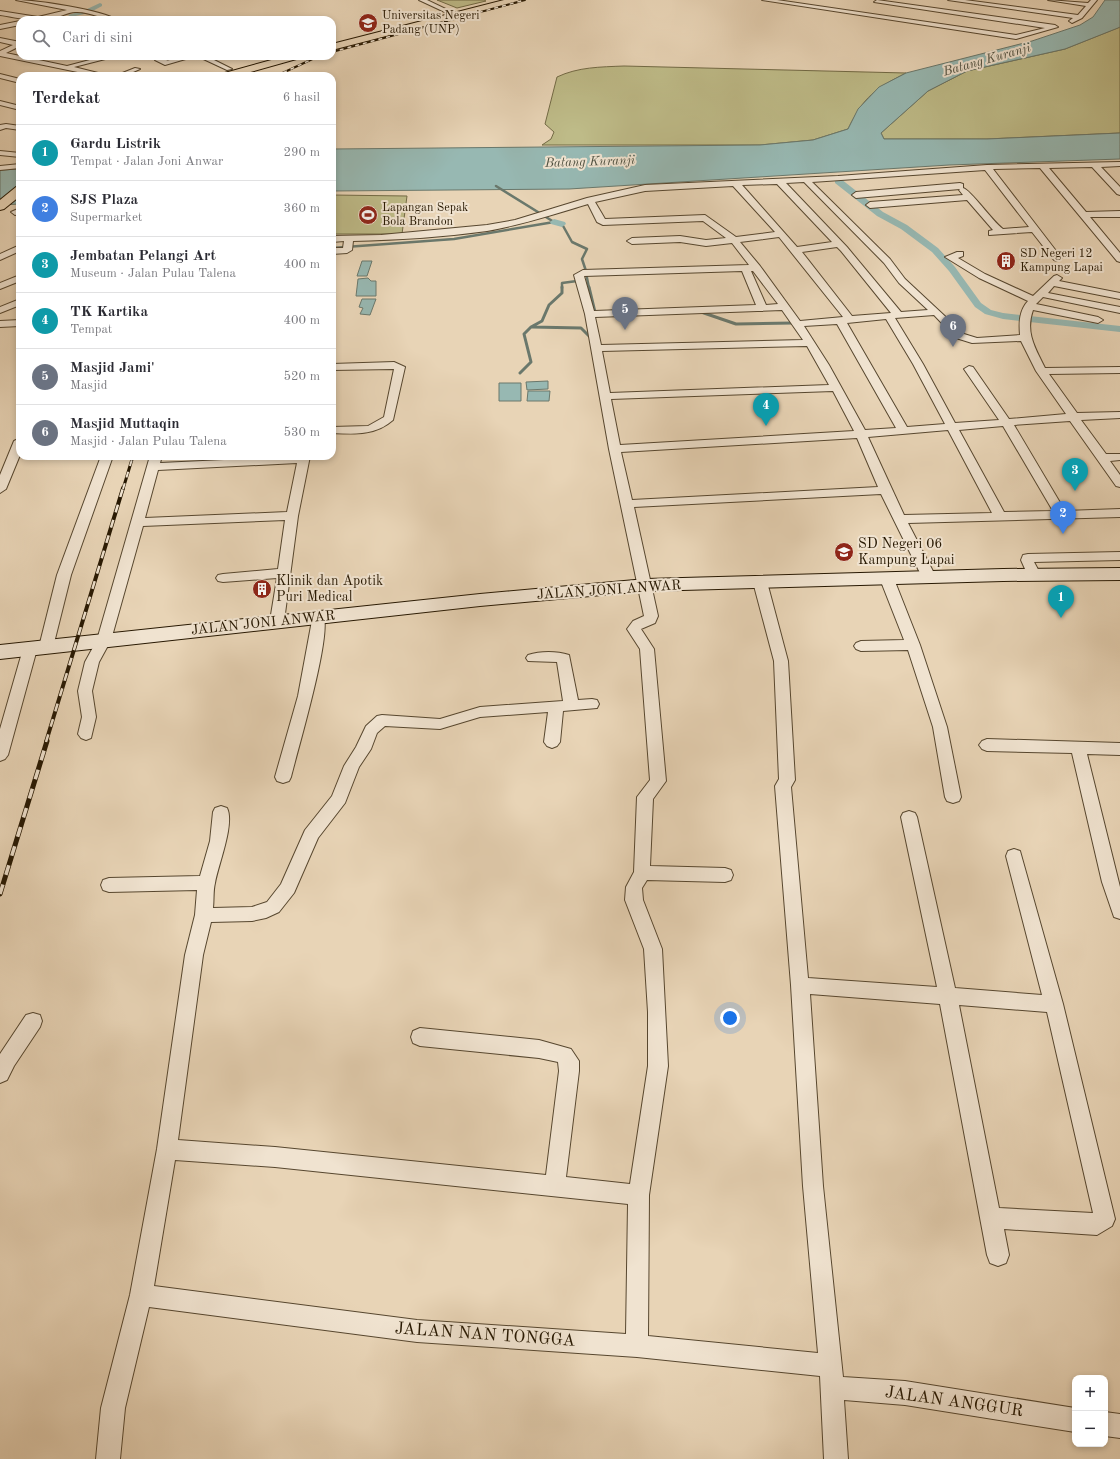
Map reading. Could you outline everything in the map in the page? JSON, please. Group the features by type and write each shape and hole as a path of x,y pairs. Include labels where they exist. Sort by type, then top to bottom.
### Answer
{"main road":[{"path":"336,46 501,0"},
{"path":"336,42 389,31 515,0"},
{"path":"226,72 267,60"},
{"path":"227,72 280,60"},
{"path":"0,206 16,184"},
{"name":"JALAN JONI ANWAR","path":"0,652 480,600 646,585 929,577 1120,574"}],"street":[{"path":"19,0 74,9 101,16"},
{"path":"423,1 433,0 455,12"},
{"path":"765,0 1016,37 1080,17 1092,2"},
{"path":"951,0 1080,17"},
{"path":"1051,0 1092,2"},
{"path":"423,1 455,12"},
{"path":"862,14 878,1 1058,25"},
{"path":"818,8 824,3"},
{"path":"55,16 74,9"},
{"path":"70,16 88,12"},
{"path":"0,13 16,16"},
{"path":"0,27 16,24"},
{"path":"0,30 16,27"},
{"path":"0,40 16,43"},
{"path":"0,54 16,46"},
{"path":"0,54 16,57"},
{"path":"30,60 88,72"},
{"path":"65,67 96,60"},
{"path":"158,60 165,63 177,60"},
{"path":"205,60 222,72"},
{"path":"129,72 137,69"},
{"path":"0,76 16,80"},
{"path":"0,103 16,107"},
{"path":"0,128 6,126 16,128"},
{"path":"0,153 16,155"},
{"path":"1096,166 1120,164"},
{"path":"1042,165 1120,259"},
{"path":"336,249 348,244 487,228 544,214 590,200 645,188 945,172 987,166 1042,165 1120,168"},
{"path":"0,168 16,166"},
{"path":"987,166 1057,258"},
{"path":"1096,166 1119,190"},
{"path":"945,172 970,197 977,209 990,221 996,233 1034,229"},
{"path":"806,179 887,261 902,281 960,336 969,341 1025,338"},
{"path":"779,181 839,244 893,315 1000,516"},
{"path":"735,183 820,278 846,320 904,431"},
{"path":"856,195 960,186"},
{"path":"870,205 970,197"},
{"path":"590,200 600,220 603,222 674,229 706,243 782,234"},
{"path":"1082,215 1120,214"},
{"path":"632,241 706,218 734,240 757,268 824,365 861,434 885,490 929,577"},
{"path":"336,240 348,244"},
{"path":"796,250 839,244"},
{"path":"0,257 16,250"},
{"path":"960,254 950,257 1031,307 1098,320"},
{"path":"637,1346 639,1195 658,1066 657,1012 653,949 634,900 634,886 642,873 642,823 645,797 658,781 647,649 634,629 638,624 652,618 615,449 590,314 579,275 583,273 757,268"},
{"path":"746,269 762,308"},
{"path":"0,286 16,280"},
{"path":"1120,296 1055,280 1031,307 1025,338 1041,372 1120,483"},
{"path":"0,310 16,304"},
{"path":"590,314 784,307"},
{"path":"1031,307 1120,310"},
{"path":"797,324 936,312"},
{"path":"0,324 16,323"},
{"path":"596,348 809,343"},
{"path":"336,366 394,365 400,367 389,418 384,424 364,430 336,430"},
{"path":"969,369 1006,422 1062,514"},
{"path":"1041,372 1120,370"},
{"path":"606,396 836,388"},
{"path":"615,449 861,434 1120,414"},
{"path":"0,489 16,451"},
{"path":"1102,458 1120,457"},
{"path":"0,755 106,460"},
{"path":"86,734 89,717 86,691 92,662 102,640 155,461 192,460"},
{"path":"277,622 292,516 303,460"},
{"path":"627,504 885,490"},
{"path":"901,519 1120,513"},
{"path":"136,522 292,516"},
{"path":"1034,575 1027,560 1028,558 1120,556"},
{"path":"223,578 284,573"},
{"path":"887,579 913,645 940,727 953,797"},
{"path":"760,582 781,661 787,780 783,786 800,985 813,1186 832,1377 836,1459"},
{"path":"283,776 305,696 318,633 318,618"},
{"path":"861,646 913,645"},
{"path":"533,658 564,658 563,706 552,742"},
{"path":"204,915 252,914 266,911 273,907 291,881 306,842 339,799 352,766 364,749 371,730 382,720 440,724 480,712 592,704"},
{"path":"987,745 1027,745 1120,749"},
{"path":"1078,748 1110,882 1120,912"},
{"path":"108,1459 113,1408 141,1295 167,1149 194,955 204,915 206,883 218,841 220,812"},
{"path":"908,817 948,998 998,1255"},
{"path":"991,1218 1096,1224 1105,1220 1054,1004 1014,856"},
{"path":"642,873 725,875"},
{"path":"109,885 206,883"},
{"path":"800,985 948,998 1054,1004"},
{"path":"0,1074 7,1060 33,1021"},
{"path":"420,1038 539,1049 564,1055 569,1061 569,1071 555,1185"},
{"path":"167,1149 283,1158 555,1185 639,1195"},
{"name":"JALAN NAN TONGGA","path":"141,1295 417,1331 637,1346 832,1377"},
{"name":"JALAN ANGGUR","path":"832,1377 875,1390 920,1395 1072,1420"}],"shaded area":[{"path":"437,0 484,0 486,1 457,8"},
{"path":"1120,27 1120,133 987,139 884,139 881,133 928,91 967,71 1065,49"},
{"path":"624,66 906,73 878,89 871,95 859,109 848,129 813,140 760,145 542,145 551,139 554,132 545,124 557,77 581,69"},
{"name":"Lapangan Sepak Bola Brandon","path":"336,195 407,196 402,234 336,234"}],"water":[{"name":"Batang Kuranji","path":"1105,0 1120,0 1120,27 1065,49 967,71 928,91 881,133 884,139 987,139 1120,133 1120,159 949,165 569,189 336,191 336,149 760,145 813,140 848,129 858,109 879,87 906,73 1032,41 1080,25 1093,17"},
{"path":"16,169 16,204 0,205 0,170"},
{"path":"362,261 372,261 367,276 357,276"},
{"path":"368,278 371,281 376,281 376,296 356,296 358,279"},
{"path":"362,299 376,299 370,315 360,314 363,308 359,307"},
{"path":"548,381 548,389 527,390 526,382"},
{"path":"499,383 521,383 521,401 499,401"},
{"path":"528,391 550,391 549,401 527,401"}],"waterway":[{"path":"71,15 87,12 100,5"},
{"path":"838,181 880,214 904,227 935,250 952,269 978,305 988,312 1003,316 1120,329"},
{"path":"336,248 454,239 554,222 496,186"},
{"path":"554,222 562,224"},
{"path":"562,224 572,242 587,249 582,259 586,271"},
{"path":"586,273 589,288"},
{"path":"520,373 531,362 524,334 531,327 542,321 549,305 562,293 562,283 577,281"},
{"path":"589,287 595,312 599,312"},
{"path":"701,312 736,324 793,323"},
{"path":"532,327 581,328 589,336"}],"railway":[{"path":"336,51 525,0"},
{"path":"285,72 310,60"},
{"path":"123,489 132,460"},
{"path":"46,742 123,488"},
{"path":"0,894 47,741"}],"place":[{"name":"Universitas Negeri Padang (UNP)","path":"368,23"},
{"name":"Lapangan Sepak Bola Brandon","path":"368,215"},
{"name":"SD Negeri 12 Kampung Lapai","path":"1006,261"},
{"name":"Masjid Jami'","path":"625,330"},
{"name":"Masjid Muttaqin","path":"953,347"},
{"name":"TK Kartika","path":"766,426"},
{"name":"Jembatan Pelangi Art","path":"1075,491"},
{"name":"SJS Plaza","path":"1063,534"},
{"name":"SD Negeri 06 Kampung Lapai","path":"844,552"},
{"name":"Klinik dan Apotik Puri Medical","path":"262,589"},
{"name":"Gardu Listrik","path":"1061,618"}]}
